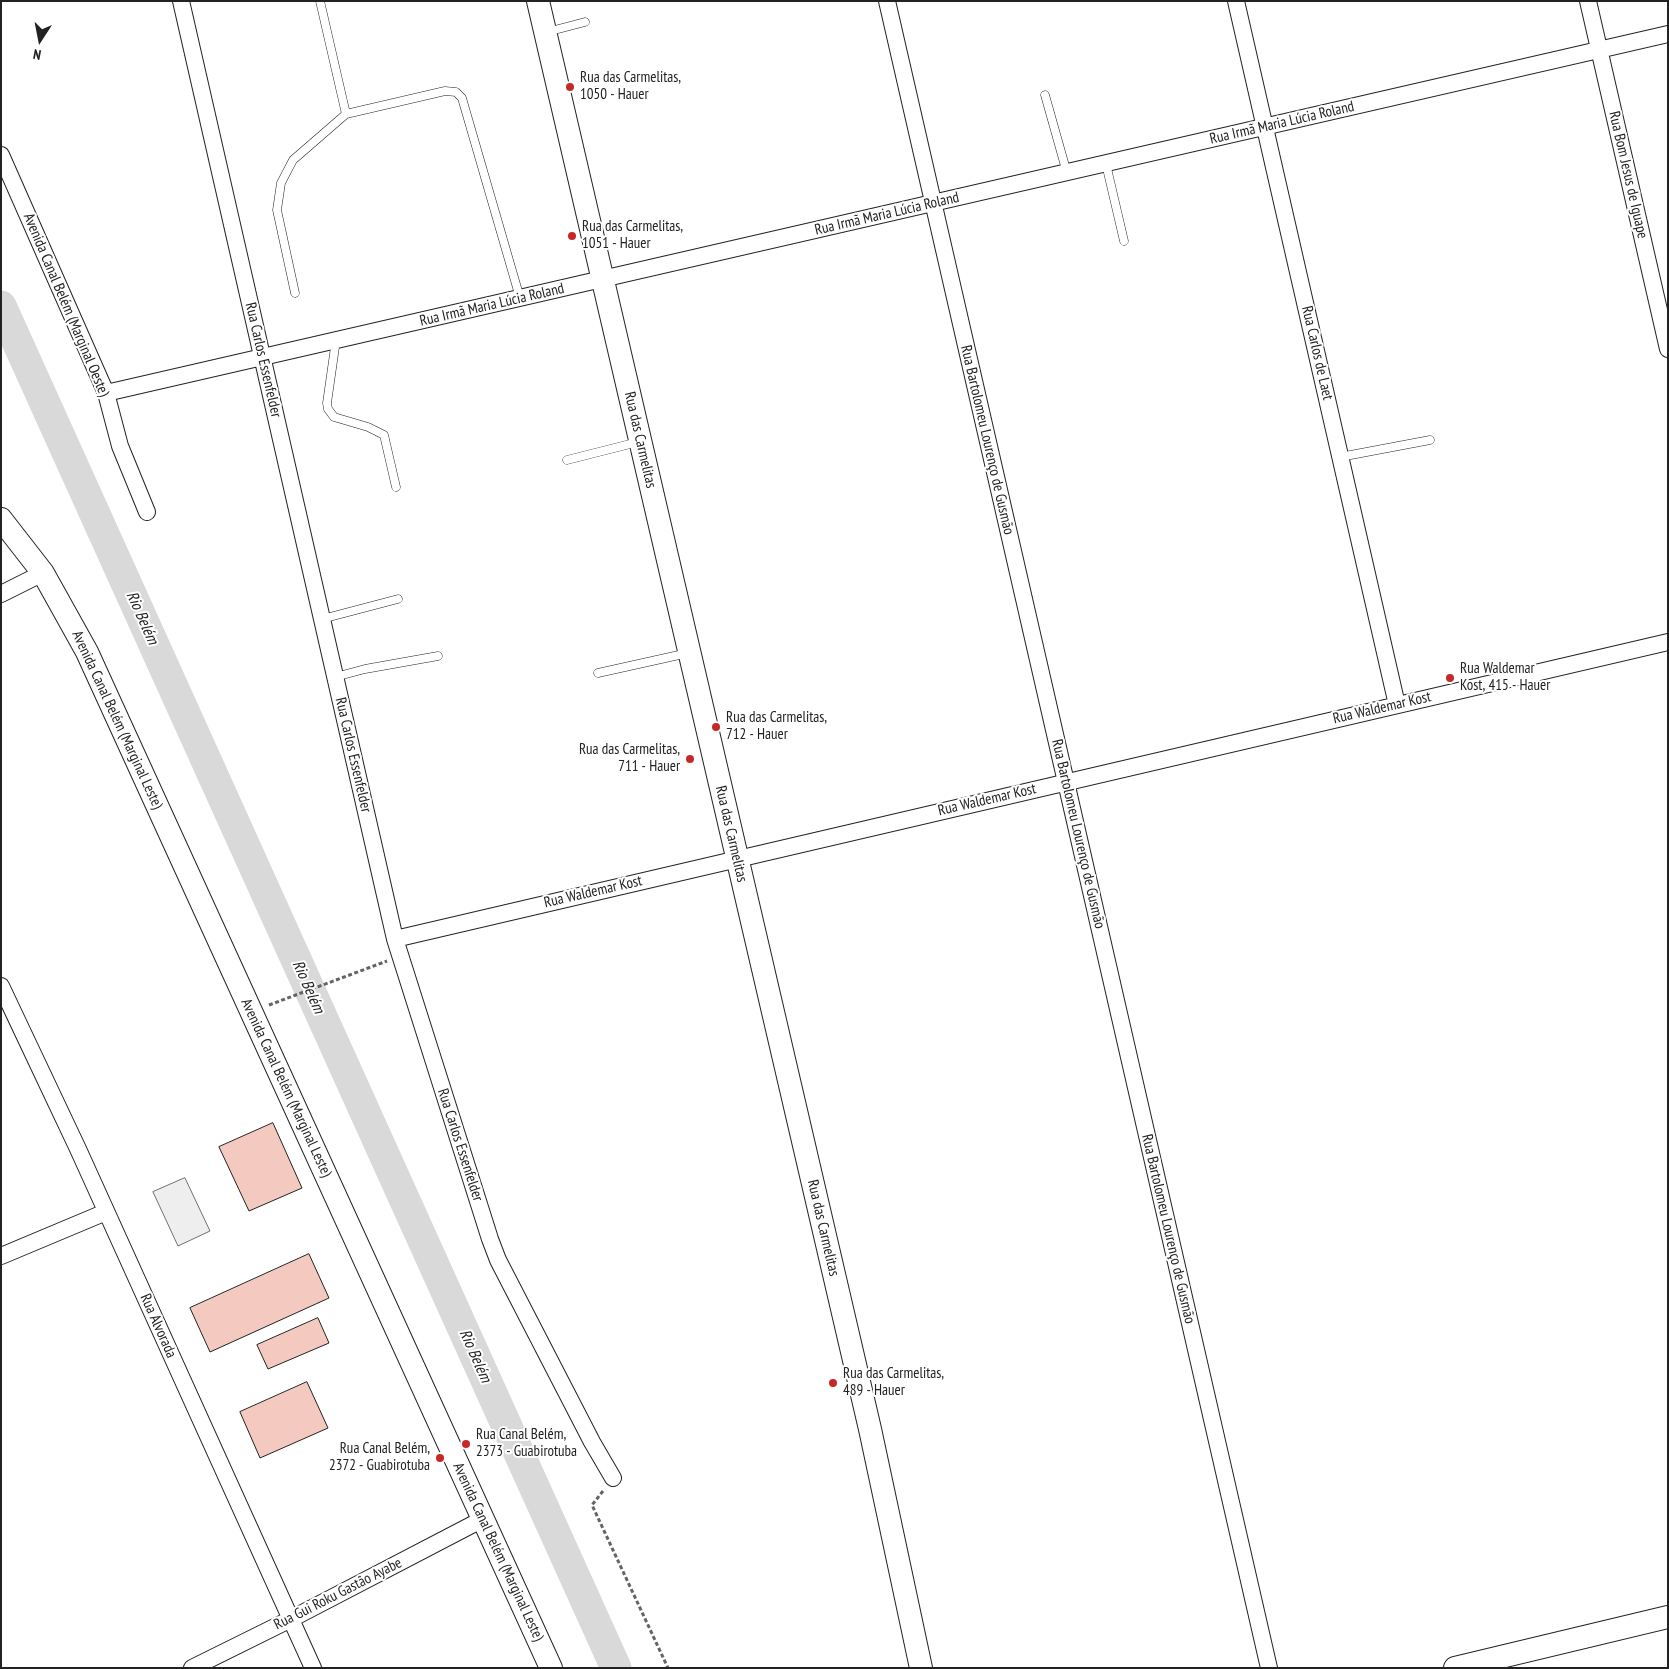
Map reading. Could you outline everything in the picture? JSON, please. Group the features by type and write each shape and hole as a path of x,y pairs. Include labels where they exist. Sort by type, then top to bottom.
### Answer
{"street":[{"name":"Rua Carlos Essenfelder","path":"181,1 400,957 498,1260 592,1442 613,1478"},
{"name":"Rua Bartolomeu Lourenço de Gusmão","path":"887,1 1269,1668"},
{"name":"Rua Carlos de Laet","path":"1236,1 1397,705"},
{"name":"Rua Bom Jesus de Iguape","path":"1588,1 1668,349"},
{"name":"Rua das Carmelitas","path":"540,2 545,33 870,1429 921,1668"},
{"name":"Rua Irmã Maria Lúcia Roland","path":"106,393 1668,34"},
{"name":"Avenida Canal Belém (Marginal Oeste)","path":"1,155 106,393 120,446 147,512"},
{"name":"Avenida Canal Belém (Marginal Leste)","path":"1,519 43,573 88,652 551,1668"},
{"path":"1,594 43,573"},
{"name":"Rua Waldemar Kost","path":"395,939 1668,642"},
{"name":"Rua Alvorada","path":"1,986 106,1212 312,1668"},
{"path":"1,1256 106,1212"},
{"name":"Rua Gui Roku Gastão Ayabe","path":"192,1668 291,1619 483,1519"},
{"path":"1456,1668 1668,1616"}],"lane":[{"path":"320,1 346,114"},
{"path":"545,33 585,22"},
{"path":"295,293 277,210 281,183 292,160 346,114 445,91 456,92 462,98 520,298"},
{"path":"1045,94 1067,172"},
{"path":"1106,164 1124,241"},
{"path":"336,340 327,403 328,409 334,417 368,427 384,435 396,487"},
{"path":"1340,457 1430,440"},
{"path":"567,460 640,442"},
{"path":"322,618 398,599"},
{"path":"598,673 689,652"},
{"path":"335,677 438,656"}],"path":[{"path":"284,999 400,957"},
{"path":"613,1478 592,1505 668,1668"}],"shaded area":[{"path":"185,1178 210,1231 178,1246 153,1192"}],"building":[{"path":"273,1123 302,1188 249,1211 219,1147"},
{"path":"309,1254 329,1298 210,1352 190,1308"},
{"path":"318,1318 329,1343 268,1369 257,1345"},
{"path":"307,1382 328,1428 260,1458 240,1412"}],"waterway":[{"name":"Rio Belém","path":"1,306 616,1668"}],"place":[{"name":"Rua das Carmelitas, 1050 - Hauer","path":"570,87"},
{"name":"Rua das Carmelitas, 1051 - Hauer","path":"572,236"},
{"name":"Rua Waldemar Kost, 415 - Hauer","path":"1450,678"},
{"name":"Rua das Carmelitas, 712 - Hauer","path":"716,727"},
{"name":"Rua das Carmelitas, 711 - Hauer","path":"690,759"},
{"name":"Rua das Carmelitas, 489 - Hauer","path":"833,1383"},
{"name":"Rua Canal Belém, 2373 - Guabirotuba","path":"466,1444"},
{"name":"Rua Canal Belém, 2372 - Guabirotuba","path":"440,1458"}]}
